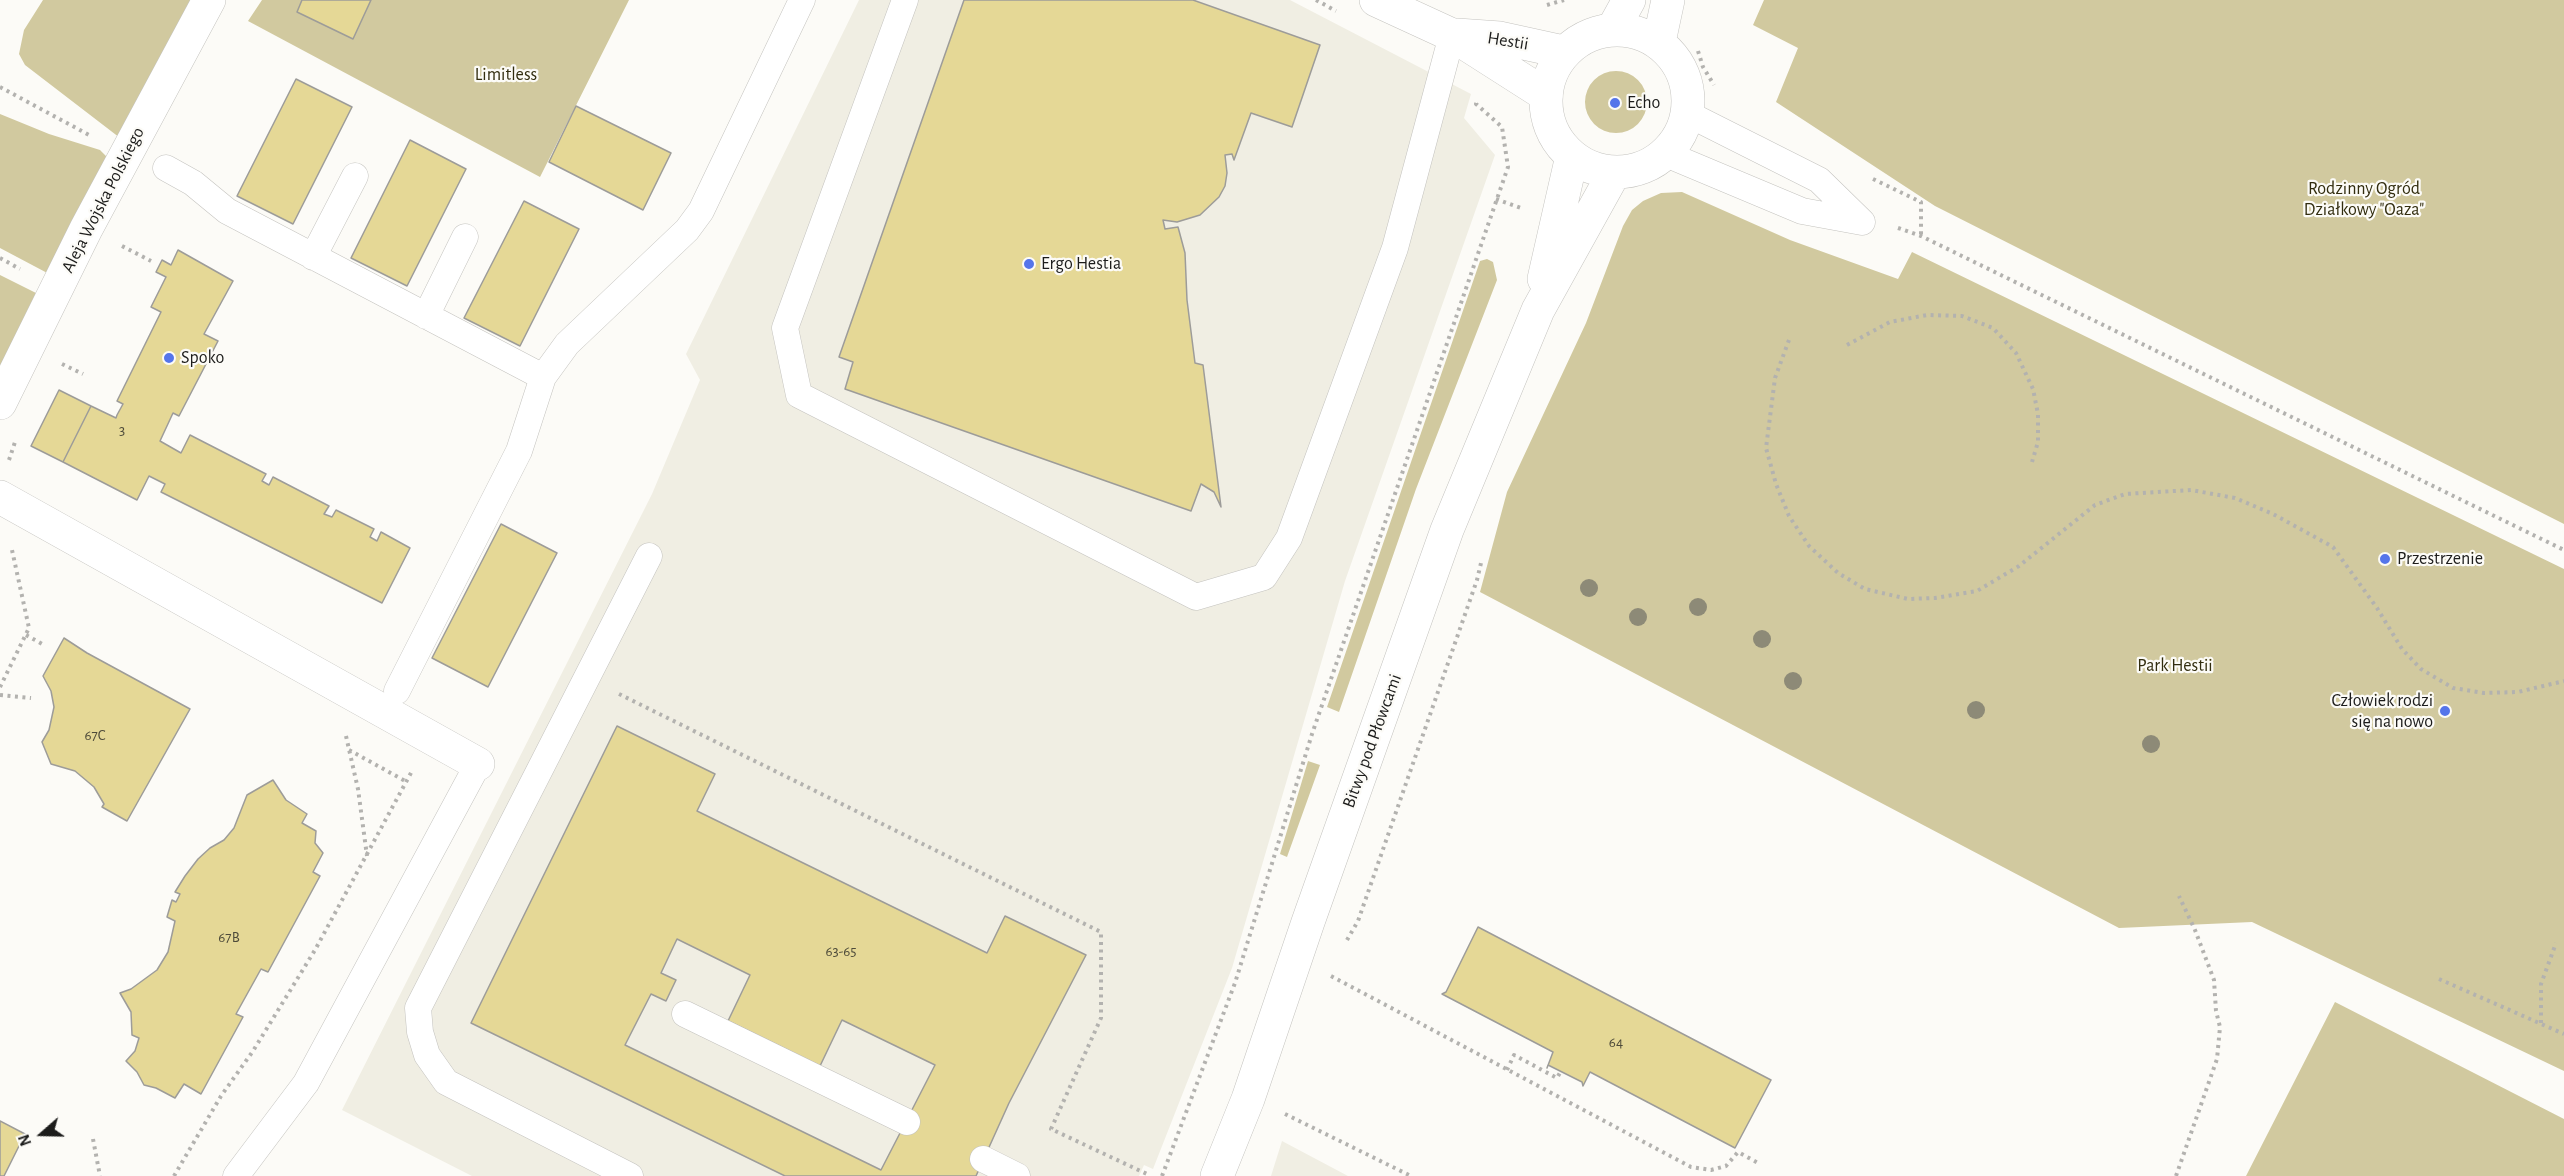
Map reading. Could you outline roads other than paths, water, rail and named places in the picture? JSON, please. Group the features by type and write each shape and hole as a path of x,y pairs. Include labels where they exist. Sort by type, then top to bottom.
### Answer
{"street":[{"name":"Aleja Wojska Polskiego","path":"0,403 125,155 209,0"},
{"name":"Hestii","path":"1376,0 1452,35 1546,95"},
{"path":"1613,29 1629,0"},
{"path":"1659,42 1668,0"},
{"path":"1613,29 1637,31 1659,42 1678,61 1689,87 1688,114 1681,135 1666,154 1651,165 1633,171 1614,173 1592,168 1572,156 1557,139 1547,118 1546,95 1552,72 1564,52 1578,40 1594,32 1613,29"},
{"name":"Hestii","path":"1452,35 1500,38 1564,52"},
{"name":"Bitwy pod Płowcami","path":"1538,310 1572,156"},
{"name":"Bitwy pod Płowcami","path":"1217,1176 1248,1099 1447,530 1538,310 1614,173"},
{"path":"0,497 478,764"}],"lane":[{"path":"397,691 519,451 543,377 567,344 687,230 701,212 802,0"},
{"path":"905,0 785,328 799,395 1196,597 1264,577 1289,538 1395,249 1452,35"},
{"path":"1666,154 1802,212 1862,222 1819,180 1688,114"},
{"path":"166,168 194,183 227,211 543,377"},
{"path":"313,257 355,176"},
{"path":"426,316 465,237"},
{"path":"630,1176 446,1082 427,1055 420,1032 418,1008 649,556"},
{"path":"236,1176 306,1083 478,764"},
{"path":"685,1014 907,1122"},
{"path":"983,1159 1017,1176"}],"place":[{"name":"Echo","path":"1615,103"},
{"name":"Ergo Hestia","path":"1029,264"},
{"name":"Spoko","path":"169,358"},
{"name":"Przestrzenie","path":"2385,559"},
{"name":"Człowiek rodzi się na nowo","path":"2445,711"}],"park label":[{"name":"Limitless","path":"506,75"},
{"name":"Rodzinny Ogród Działkowy \"Oaza\"","path":"2364,199"},
{"name":"Park Hestii","path":"2175,666"}]}
